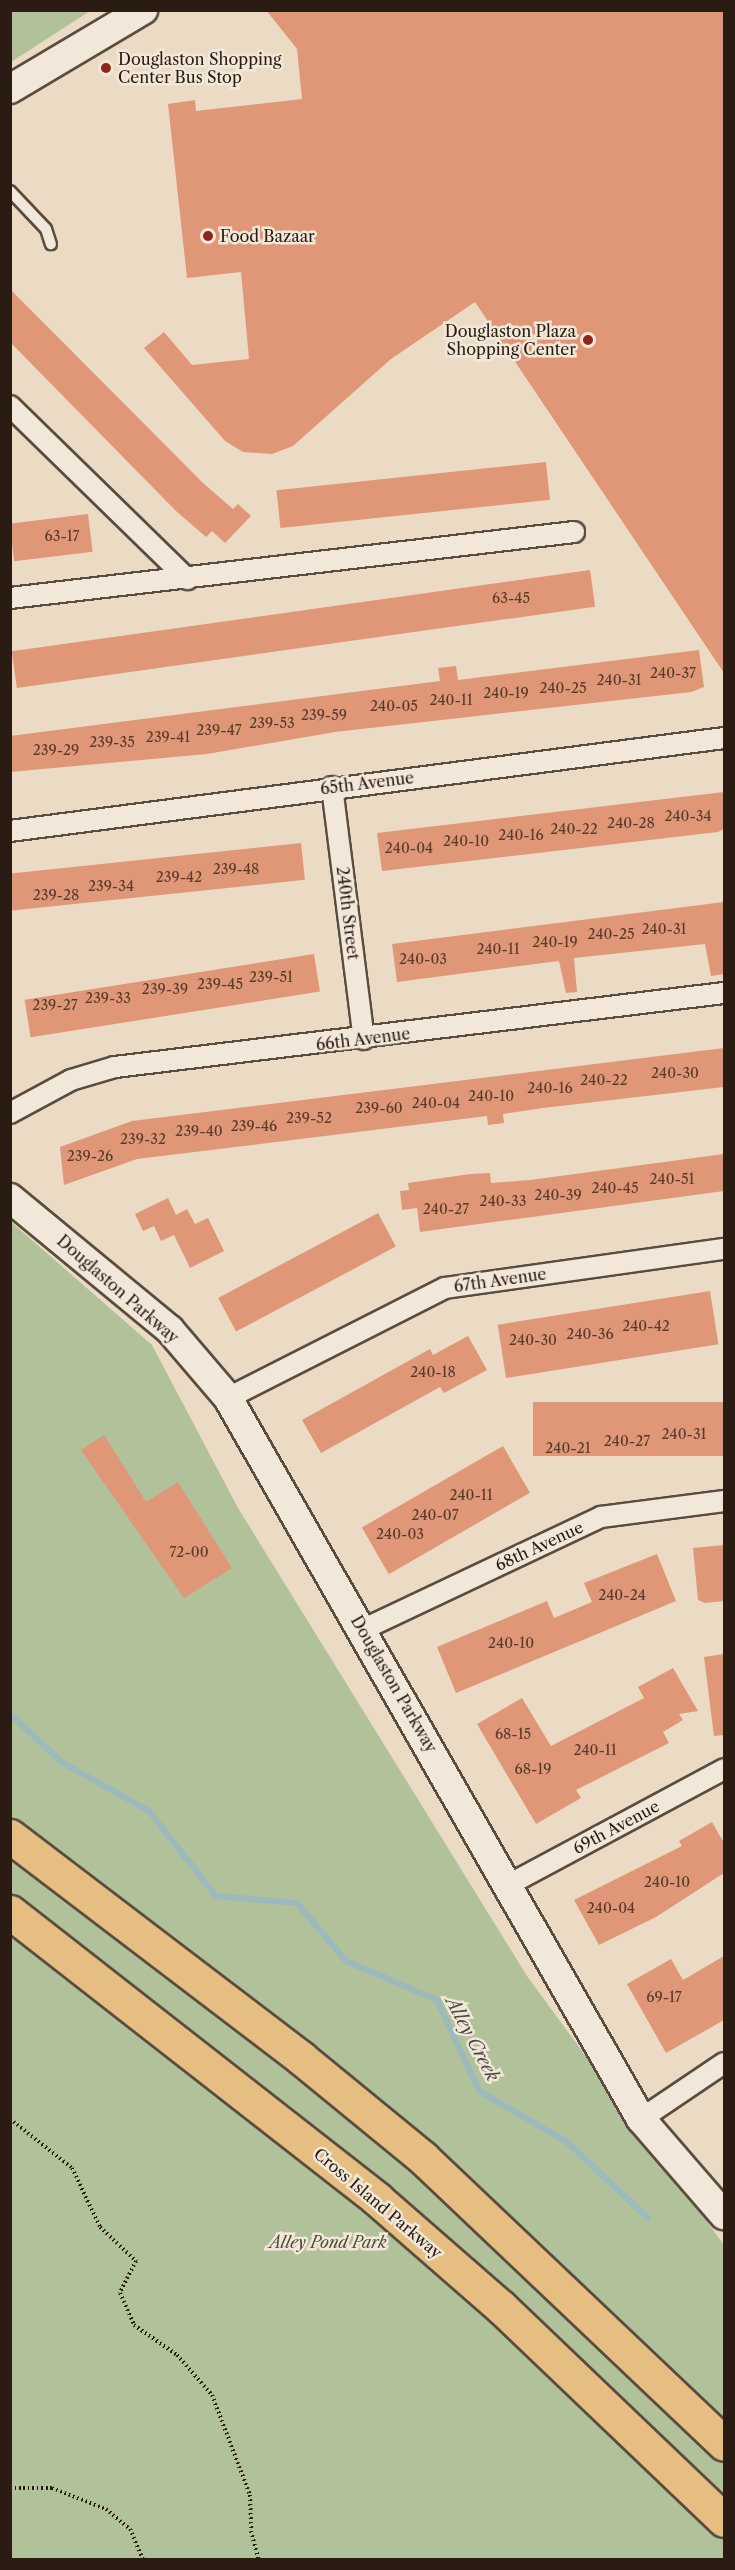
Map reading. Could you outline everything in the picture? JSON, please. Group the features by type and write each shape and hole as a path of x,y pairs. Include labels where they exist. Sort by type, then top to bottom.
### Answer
{"highway":[{"path":"10,1836 301,2058 423,2158 724,2444"},
{"name":"Cross Island Parkway","path":"10,1912 251,2101 501,2307 724,2520"},
{"path":"10,1932 251,2101"}],"main road":[{"path":"10,89 143,10"},
{"name":"Douglaston Parkway","path":"10,1198 170,1330 228,1398 364,1629 642,2119 724,2215"}],"street":[{"path":"10,406 187,579"},
{"path":"10,598 187,579 574,531"},
{"name":"65th Avenue","path":"10,831 332,787 724,738"},
{"name":"240th Street","path":"332,787 364,1039"},
{"name":"66th Avenue","path":"10,1113 71,1080 115,1067 364,1039 724,993"},
{"name":"67th Avenue","path":"228,1398 445,1288 724,1250"},
{"name":"68th Avenue","path":"364,1629 601,1517 724,1501"},
{"name":"69th Avenue","path":"508,1885 724,1769"},
{"path":"642,2119 724,2063"}],"lane":[{"path":"10,191 46,229 51,244"}],"path":[{"path":"10,2119 72,2168 100,2227 136,2261 120,2293 134,2325 177,2355 212,2395 250,2495 259,2559"},
{"path":"10,2488 52,2488 106,2509 130,2529 143,2559"}],"green space":[{"path":"11,10 90,10 90,11 11,62"},
{"name":"Alley Pond Park","path":"10,1221 152,1345 238,1508 527,1976 724,2245 724,2559 11,2559"}],"building":[{"name":"Douglaston Plaza Shopping Center","path":"266,10 724,10 724,673 475,302 391,359 293,446 272,454 243,452 225,441 144,348 164,332 192,365 249,359 241,272 187,278 168,104 195,100 196,111 302,99 297,49"},
{"path":"10,289 203,483 233,509 238,504 251,516 225,543 212,531 206,537 176,511 10,342"},
{"path":"546,462 550,500 280,528 276,490"},
{"path":"88,514 93,552 14,561 10,524"},
{"path":"590,570 595,607 17,688 12,651"},
{"path":"699,650 704,687 691,692 335,732 207,754 10,772 10,736 440,681 438,668 456,666 458,680"},
{"path":"724,792 724,829 718,832 382,871 377,833"},
{"path":"301,843 305,880 12,911 10,874"},
{"path":"724,902 724,974 711,976 705,944 574,958 577,992 566,993 559,961 397,982 392,944"},
{"path":"314,954 320,992 31,1037 25,1000"},
{"path":"724,1048 724,1087 503,1114 504,1123 488,1125 487,1116 137,1159 64,1185 60,1147 132,1121"},
{"path":"724,1154 724,1191 420,1232 417,1208 402,1210 400,1191 409,1190 408,1183 490,1173 491,1183 530,1180"},
{"path":"168,1198 176,1215 187,1209 195,1224 208,1218 224,1251 190,1268 174,1235 161,1241 154,1226 143,1231 135,1214"},
{"path":"378,1213 396,1247 236,1332 218,1298"},
{"path":"710,1291 718,1344 506,1378 498,1325"},
{"path":"468,1336 487,1370 444,1393 440,1387 321,1453 302,1420 430,1349 433,1355"},
{"path":"533,1402 724,1402 724,1456 533,1456"},
{"path":"104,1435 146,1502 178,1482 232,1568 184,1598 81,1450"},
{"path":"503,1446 530,1493 389,1574 362,1528"},
{"path":"724,1545 724,1601 705,1603 698,1600 693,1548"},
{"path":"657,1554 676,1601 456,1693 437,1647 547,1601 554,1618 592,1602 584,1583"},
{"path":"724,1654 724,1735 714,1736 704,1657"},
{"path":"673,1668 698,1711 679,1714 683,1720 663,1732 669,1743 576,1790 581,1798 536,1824 477,1724 522,1698 551,1746 644,1698 638,1687"},
{"path":"712,1822 724,1843 724,1873 656,1917 599,1945 574,1900 682,1846 679,1841"},
{"path":"724,1956 724,2020 666,2053 627,1984 671,1959 683,1980"}],"waterway":[{"name":"Alley Creek","path":"10,1714 63,1763 149,1811 216,1896 297,1903 346,1961 437,2000 479,2091 567,2142 648,2218"}],"place":[{"name":"Douglaston Shopping Center Bus Stop","path":"106,68"},
{"name":"Food Bazaar","path":"208,236"},
{"name":"Douglaston Plaza Shopping Center","path":"588,340"}]}
